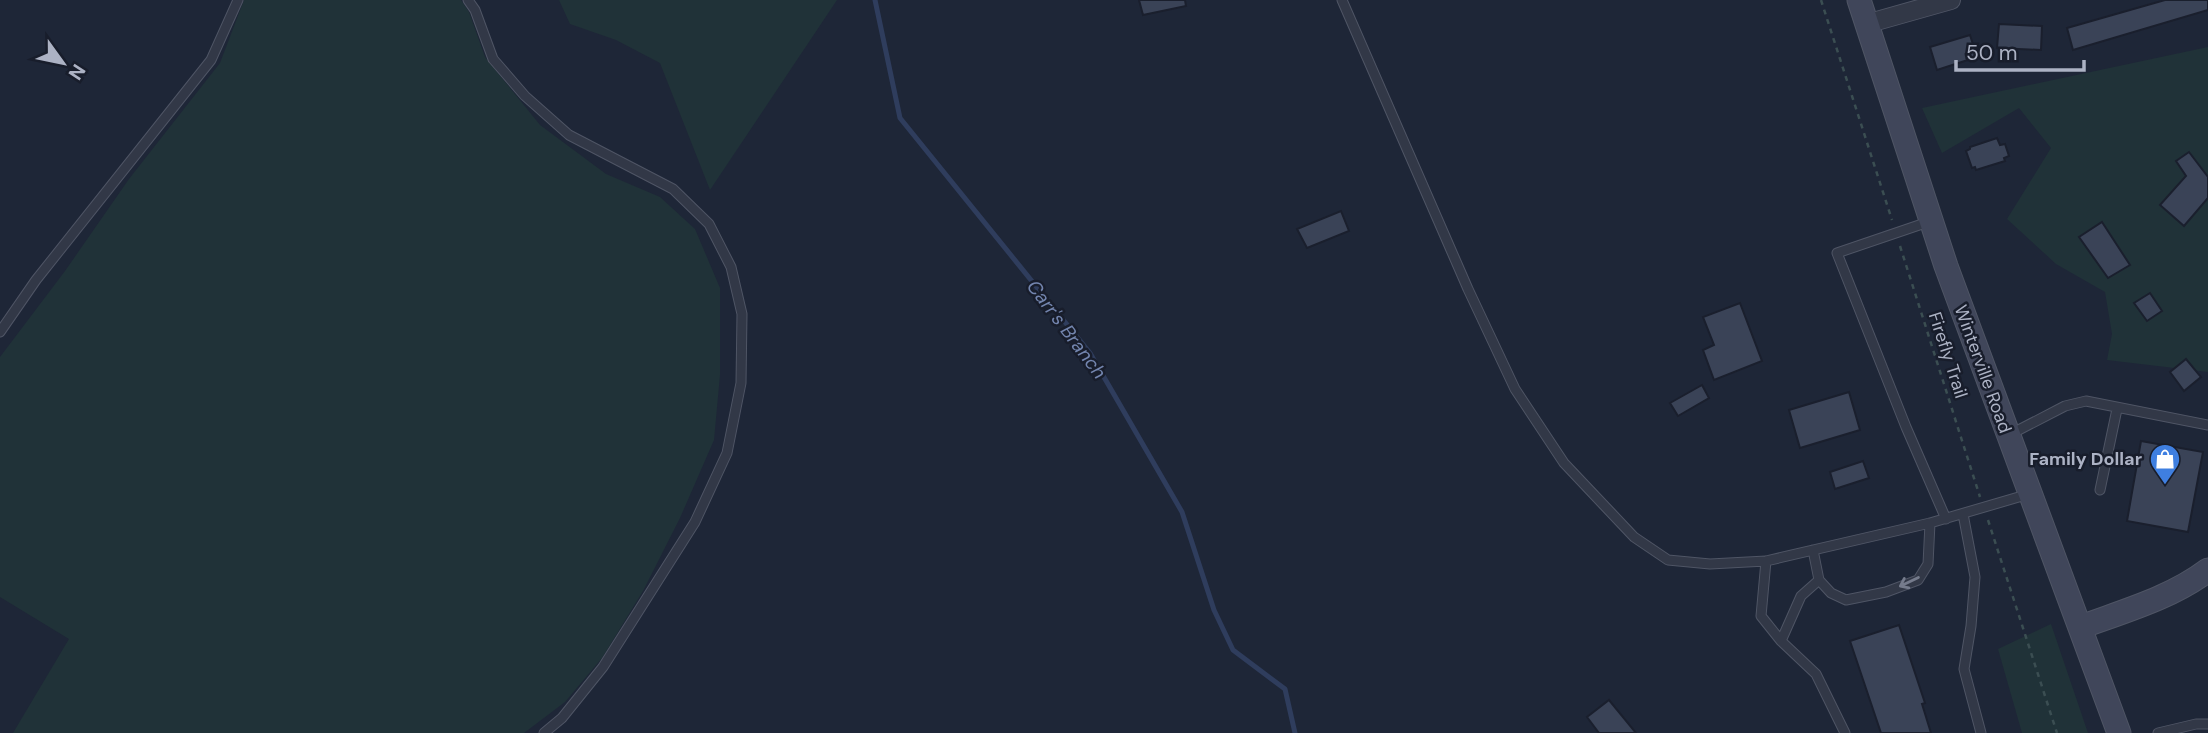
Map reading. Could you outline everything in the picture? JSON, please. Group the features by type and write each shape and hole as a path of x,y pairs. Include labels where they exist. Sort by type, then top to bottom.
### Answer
{"street":[{"name":"Winterville Road","path":"1859,0 1931,221 2007,436 2119,733"},
{"path":"1866,24 1951,0"},
{"path":"2081,627 2150,601 2193,581 2208,569"}],"lane":[{"path":"0,332 36,280 211,61 238,0"},
{"path":"468,0 475,10 493,59 525,96 569,135 673,189 709,224 731,267 742,314 741,383 727,453 695,522 603,667 562,718 544,733"},
{"path":"1342,0 1468,289 1515,389 1564,463 1634,537 1668,560 1710,564 1766,561 1946,519 2029,494"},
{"path":"1931,221 1837,253 1906,427 1946,519"},
{"path":"2007,436 2065,406 2086,401 2208,425"},
{"path":"2100,491 2117,409"},
{"path":"1963,514 1975,577 1964,669 1981,733"},
{"path":"1813,550 1819,580 1831,593 1846,600 1886,592 1919,580 1928,564 1930,523"},
{"path":"1766,561 1762,616 1781,641 1816,674 1845,733"},
{"path":"1781,641 1801,596 1819,580"},
{"path":"2158,733 2196,724 2208,724"}],"path":[{"path":"1821,0 1891,219"},
{"name":"Firefly Trail","path":"1900,245 1973,472"},
{"path":"1991,527 2057,733"}],"shaded area":[{"path":"244,0 461,0 469,12 485,57 540,125 606,174 660,197 695,229 720,288 720,375 714,440 680,518 643,591 602,658 565,702 524,733 13,733 69,639 0,597 0,357 65,271 129,179 220,63"},
{"path":"559,0 837,0 710,190 660,63 616,40 570,24"},
{"path":"2208,47 2208,372 2107,360 2112,334 2105,292 2056,264 2007,219 2051,148 2019,108 1942,153 1922,108"},
{"path":"2051,624 2088,733 2022,733 1998,649"}],"building":[{"path":"1139,0 1185,0 1186,6 1143,15"},
{"path":"2165,0 2208,0 2208,10 2073,50 2067,28"},
{"path":"1999,24 2042,26 2041,50 1997,48"},
{"path":"1970,35 1977,57 1937,70 1930,47"},
{"path":"1997,138 2000,145 2005,144 2009,156 2004,158 2005,161 1976,170 1975,167 1972,168 1966,151 1970,147"},
{"path":"2189,152 2208,177 2208,198 2184,226 2160,205 2186,176 2176,161"},
{"path":"1341,211 1349,231 1307,248 1297,229"},
{"path":"2102,222 2130,265 2108,278 2079,237"},
{"path":"2150,293 2162,311 2147,321 2134,303"},
{"path":"1740,303 1762,361 1714,380 1703,350 1714,345 1703,317"},
{"path":"2186,359 2201,377 2184,391 2170,372"},
{"path":"1702,385 1709,398 1678,416 1670,403"},
{"path":"1849,392 1860,430 1800,448 1789,410"},
{"name":"Family Dollar","path":"2141,441 2203,452 2188,532 2127,521"},
{"path":"1863,461 1869,478 1835,489 1830,472"},
{"path":"1899,625 1925,703 1922,704 1931,733 1881,733 1850,641"},
{"path":"1609,700 1636,733 1599,733 1587,717"}],"waterway":[{"name":"Carr's Branch","path":"875,0 900,118 1090,353 1182,512 1214,610 1233,650 1285,689 1295,733"}],"place":[{"name":"Family Dollar","path":"2165,486"}]}
